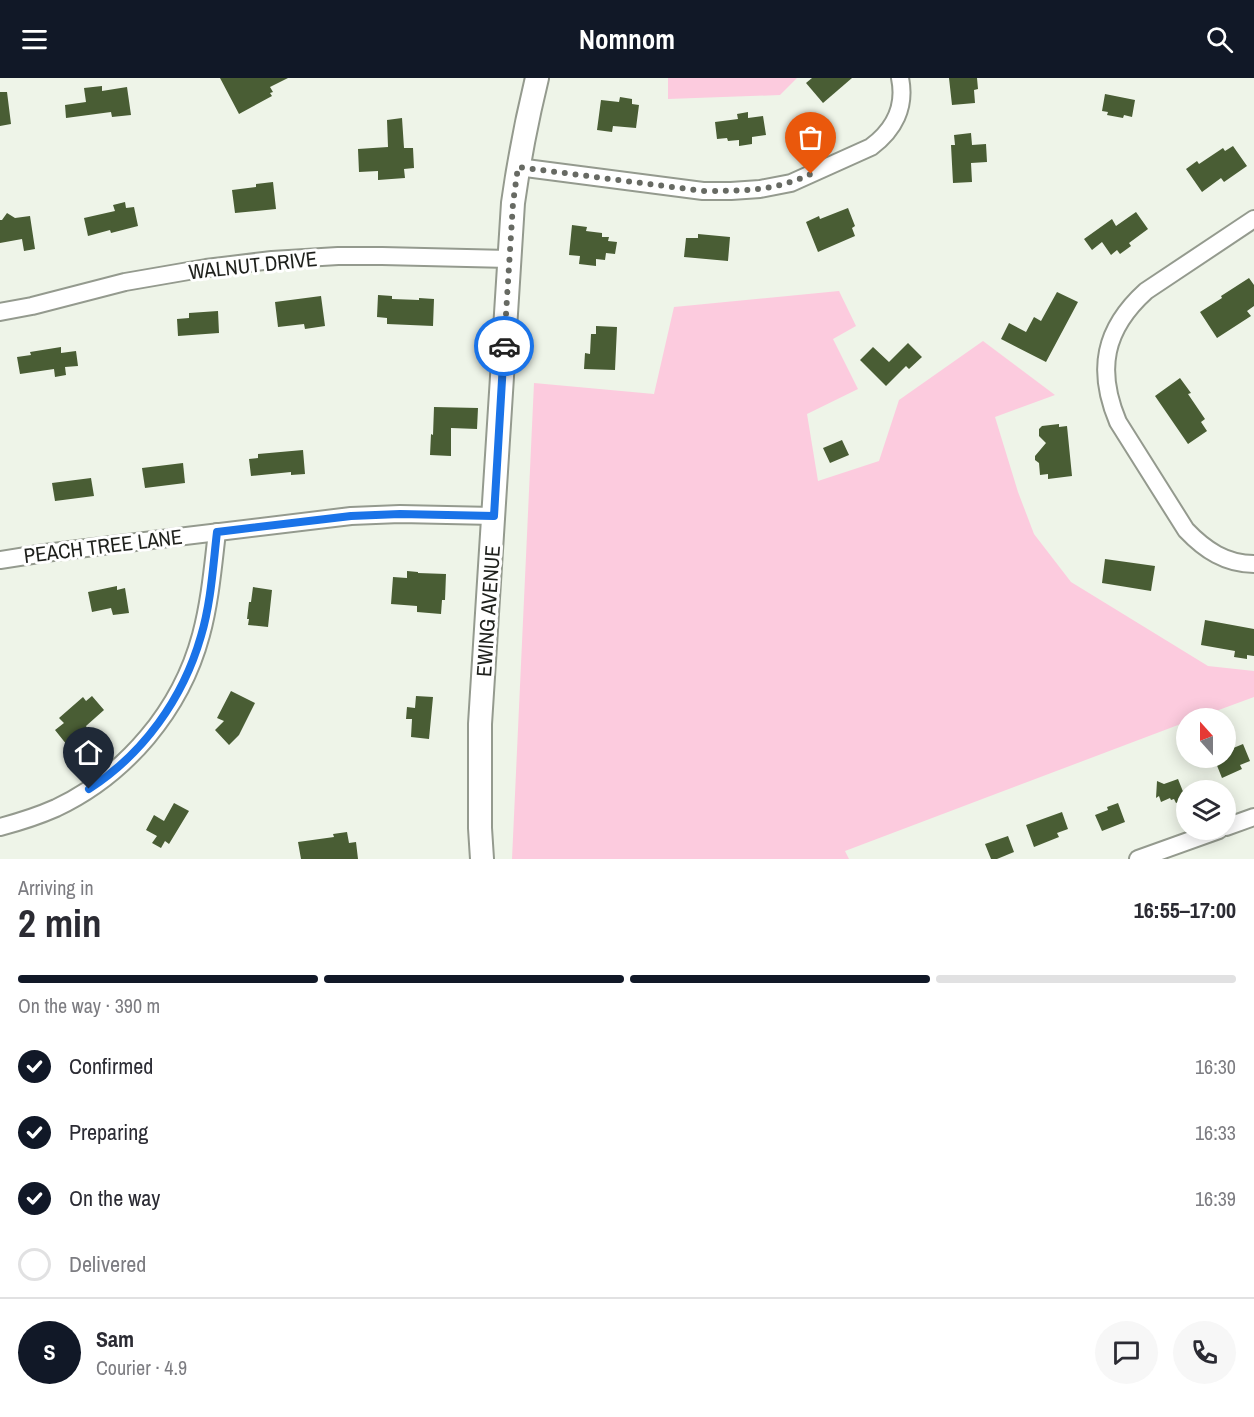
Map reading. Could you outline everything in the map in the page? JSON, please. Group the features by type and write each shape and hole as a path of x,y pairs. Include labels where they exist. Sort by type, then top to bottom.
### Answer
{"main road":[{"name":"EWING AVENUE","path":"482,859 479,797 480,724 509,259 518,167 537,78"}],"street":[{"path":"518,167 703,191 760,189 791,183 871,147 882,139 898,115 902,87 900,78"},
{"path":"1254,219 1146,291 1133,303 1114,332 1106,364 1111,404 1119,422 1186,530 1213,554 1230,561 1254,564"},
{"name":"WALNUT DRIVE","path":"0,312 125,282 206,268 272,260 338,256 509,259"},
{"name":"PEACH TREE LANE","path":"0,560 351,516 400,514 494,516"},
{"path":"0,827 30,819 56,808 101,781 143,743 163,717 178,693 201,636 217,532"},
{"path":"1236,823 1254,817"},
{"path":"1138,859 1191,840"}],"shaded area":[{"path":"668,78 797,78 780,95 668,99"},
{"path":"839,291 856,326 833,339 858,389 807,414 818,481 879,461 899,400 983,341 1055,395 995,417 1018,492 1034,534 1071,582 1208,666 1254,671 1254,697 1224,708 1176,708 1176,726 845,851 849,859 512,859 534,383 654,394 674,307"}],"building":[{"path":"220,78 288,78 270,87 273,92 270,93 272,96 239,114"},
{"path":"812,78 852,78 823,103 806,83"},
{"path":"949,78 977,78 978,89 974,90 975,103 952,105"},
{"path":"102,86 102,91 127,87 131,115 112,117 111,112 66,118 65,105 86,102 84,88"},
{"path":"0,92 7,92 11,124 0,126"},
{"path":"1105,94 1135,100 1132,117 1107,115 1108,112 1102,111"},
{"path":"620,97 632,99 632,104 639,105 636,128 613,126 612,132 597,130 601,100 619,102"},
{"path":"748,112 748,118 763,116 766,135 752,137 752,144 739,146 739,140 717,139 715,122 738,119 737,114"},
{"path":"402,118 404,148 413,148 414,168 404,169 405,178 378,180 378,171 359,172 358,149 388,147 387,120"},
{"path":"971,133 972,145 986,144 987,162 971,163 972,182 953,183 951,145 955,145 954,135"},
{"path":"1233,146 1247,166 1224,182 1221,178 1202,192 1186,169 1197,161 1199,164 1223,148 1225,151"},
{"path":"273,182 276,209 235,213 232,190"},
{"path":"125,202 126,208 134,207 138,226 88,236 84,218 115,211 113,205"},
{"path":"848,208 855,226 852,228 855,236 818,252 806,222"},
{"path":"1136,212 1148,229 1129,243 1131,246 1120,254 1117,250 1111,255 1102,242 1092,250 1084,239 1112,219 1116,226"},
{"path":"7,213 15,218 30,216 35,249 24,251 22,239 0,243 0,220"},
{"path":"572,225 587,227 586,231 602,233 602,237 609,237 608,241 617,242 615,254 606,253 605,260 596,259 596,266 579,264 580,256 569,255"},
{"path":"698,234 730,237 728,261 684,257 686,238 698,238"},
{"path":"1249,278 1254,285 1254,306 1247,311 1251,316 1217,338 1200,312"},
{"path":"1057,292 1078,302 1046,362 1001,339 1009,323 1026,332 1034,317 1041,321"},
{"path":"378,295 392,296 392,299 434,299 433,326 387,324 387,318 377,317"},
{"path":"321,296 325,326 305,329 304,324 278,327 275,302"},
{"path":"218,311 219,333 178,336 177,319 189,318 189,313"},
{"path":"596,326 617,327 615,370 584,369 585,353 590,354 591,334 596,334"},
{"path":"908,343 922,357 909,369 906,366 886,386 860,360 873,347 889,362"},
{"path":"61,347 61,353 76,351 78,366 65,367 66,375 55,377 54,369 20,374 17,357 31,355 30,352"},
{"path":"1180,378 1205,419 1201,422 1207,431 1188,444 1155,396"},
{"path":"434,407 478,408 477,429 451,428 451,456 430,455"},
{"path":"1059,424 1059,427 1067,426 1072,476 1048,479 1048,474 1040,475 1039,463 1035,460 1035,456 1046,443 1039,436 1039,429 1042,426"},
{"path":"842,440 849,455 830,463 823,448"},
{"path":"303,450 305,474 291,475 291,472 251,476 249,459 258,458 258,454"},
{"path":"183,463 185,483 145,488 142,468"},
{"path":"91,478 94,496 55,501 52,483"},
{"path":"1105,559 1155,566 1151,591 1102,583"},
{"path":"407,571 446,574 445,600 442,600 441,614 417,612 417,606 391,604 393,577 407,578"},
{"path":"117,586 117,590 125,588 129,613 113,615 111,608 92,612 88,592"},
{"path":"253,587 272,590 268,627 248,625 249,602 251,602"},
{"path":"1205,620 1254,629 1254,656 1247,655 1247,659 1234,657 1235,651 1201,645"},
{"path":"231,691 255,703 239,735 229,745 215,730 224,721 217,718"},
{"path":"92,696 104,710 67,745 55,730 64,723 59,718 83,697 86,701"},
{"path":"416,696 433,697 429,739 411,737 412,719 406,719 407,707 415,708"},
{"path":"1243,744 1250,761 1240,765 1242,769 1222,778 1218,768 1236,768 1236,747"},
{"path":"1178,779 1176,780 1176,803 1170,798 1161,802 1159,796 1156,798 1157,781 1164,784"},
{"path":"174,803 189,811 169,844 165,841 161,848 152,843 157,836 146,830 154,815 164,821"},
{"path":"1118,803 1125,822 1102,831 1095,815"},
{"path":"1062,812 1068,829 1057,833 1059,837 1034,847 1026,825"},
{"path":"347,832 349,843 356,842 358,859 301,859 298,842 334,837 333,834"},
{"path":"1008,836 1014,852 991,859 985,844"}],"way so far":[{"path":"504,346 513,203 518,167 703,191 760,189 791,183 811,174"}],"route":[{"path":"89,789 123,763 143,743 178,693 201,636 217,532 351,516 400,514 494,516 504,346"}]}
